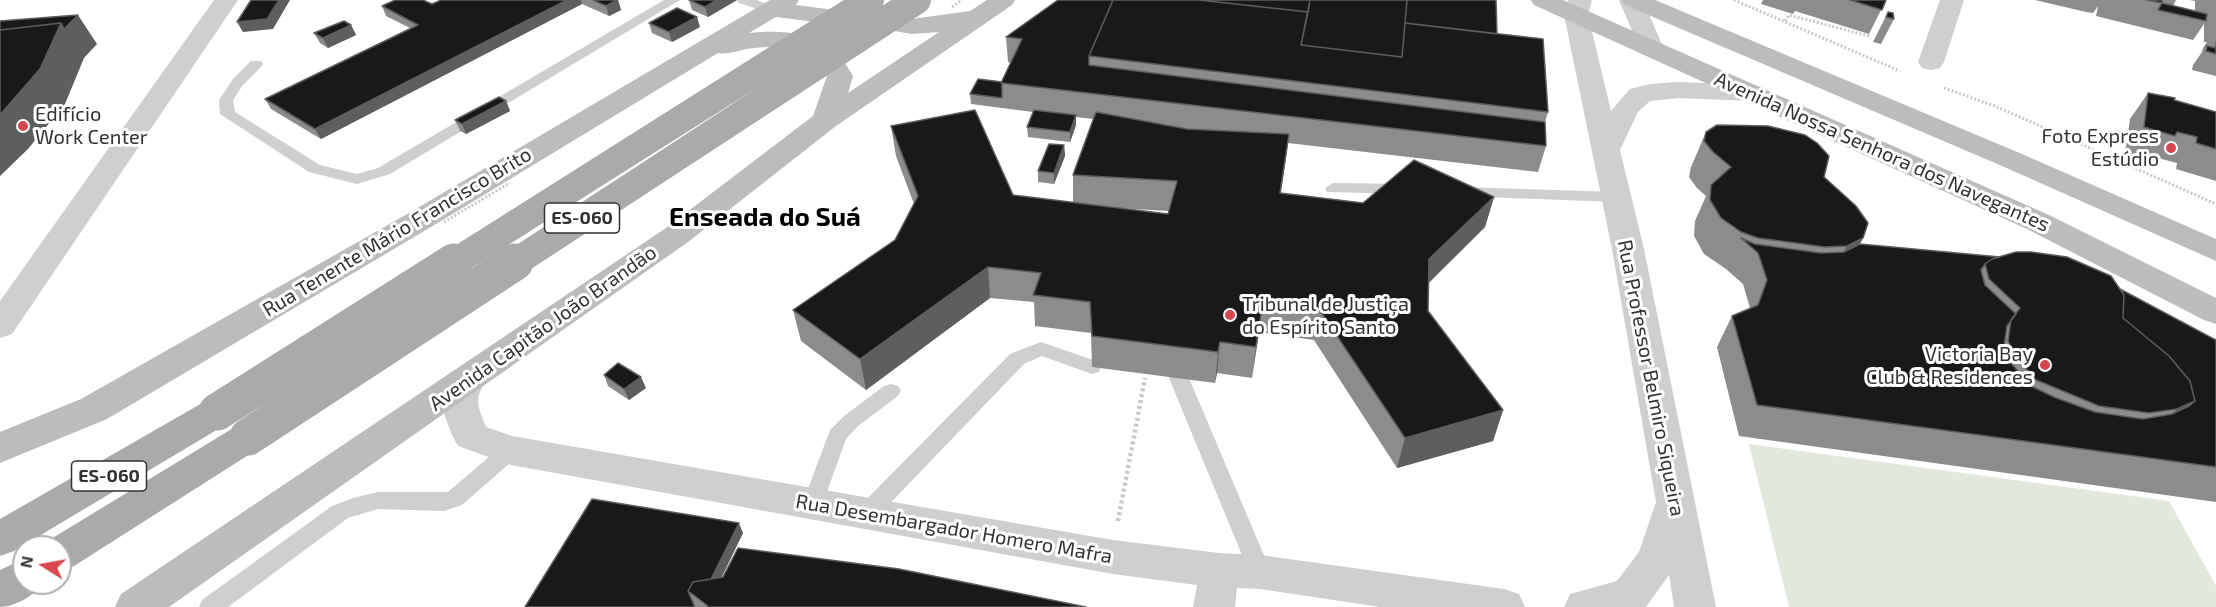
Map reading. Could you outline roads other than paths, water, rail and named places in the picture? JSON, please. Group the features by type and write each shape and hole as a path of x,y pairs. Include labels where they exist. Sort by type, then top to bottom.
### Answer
{"main road":[{"name":"ES-060","path":"0,539 217,412 870,0"},
{"name":"ES-060","path":"72,547 248,437 917,0"}],"street":[{"path":"0,326 226,0"},
{"path":"851,0 870,18 897,26"},
{"name":"Avenida Nossa Senhora dos Navegantes","path":"1543,0 1578,8 1650,47 2038,222 2216,312"},
{"path":"1633,0 1650,47"},
{"name":"Avenida Nossa Senhora dos Navegantes","path":"1633,0 2012,160 2216,251"},
{"path":"1926,74 1952,0"},
{"path":"778,5 897,26 937,26 993,7"},
{"name":"Rua Tenente Mário Francisco Brito","path":"0,448 94,409 420,220 778,5"},
{"name":"Avenida Capitão João Brandão","path":"136,607 540,327 677,235 826,120 993,7"},
{"name":"Rua Professor Belmiro Siqueira","path":"1578,8 1695,607"},
{"path":"702,49 760,38 788,39 824,54 840,76 826,120"},
{"path":"1606,150 1627,110 1641,95 1671,90 1752,93"},
{"name":"Rua Desembargador Homero Mafra","path":"469,378 459,392 460,407 471,436 511,450 1113,557 1216,588 1260,572 1504,607"},
{"path":"1585,607 1630,596 1658,559 1674,503"}],"lane":[{"path":"256,64 238,82 226,100 228,114 315,169 357,179 384,171 673,0"},
{"path":"744,0 778,5"},
{"path":"1333,188 1421,190"},
{"path":"1444,191 1549,201 1616,197"},
{"path":"866,514 1017,359 1041,349 1092,367"},
{"path":"1179,378 1260,572"},
{"path":"813,505 837,435 851,421 891,391"},
{"path":"210,607 340,512 358,502 375,499 444,502 455,499 511,450"}],"place":[{"name":"Edifício Work Center","path":"23,126"},
{"name":"Foto Express Estúdio","path":"2171,148"},
{"name":"Tribunal de Justiça do Espírito Santo","path":"1230,315"},
{"name":"Victoria Bay Club & Residences","path":"2045,365"}],"district":[{"name":"Enseada do Suá","path":"765,217"}]}
